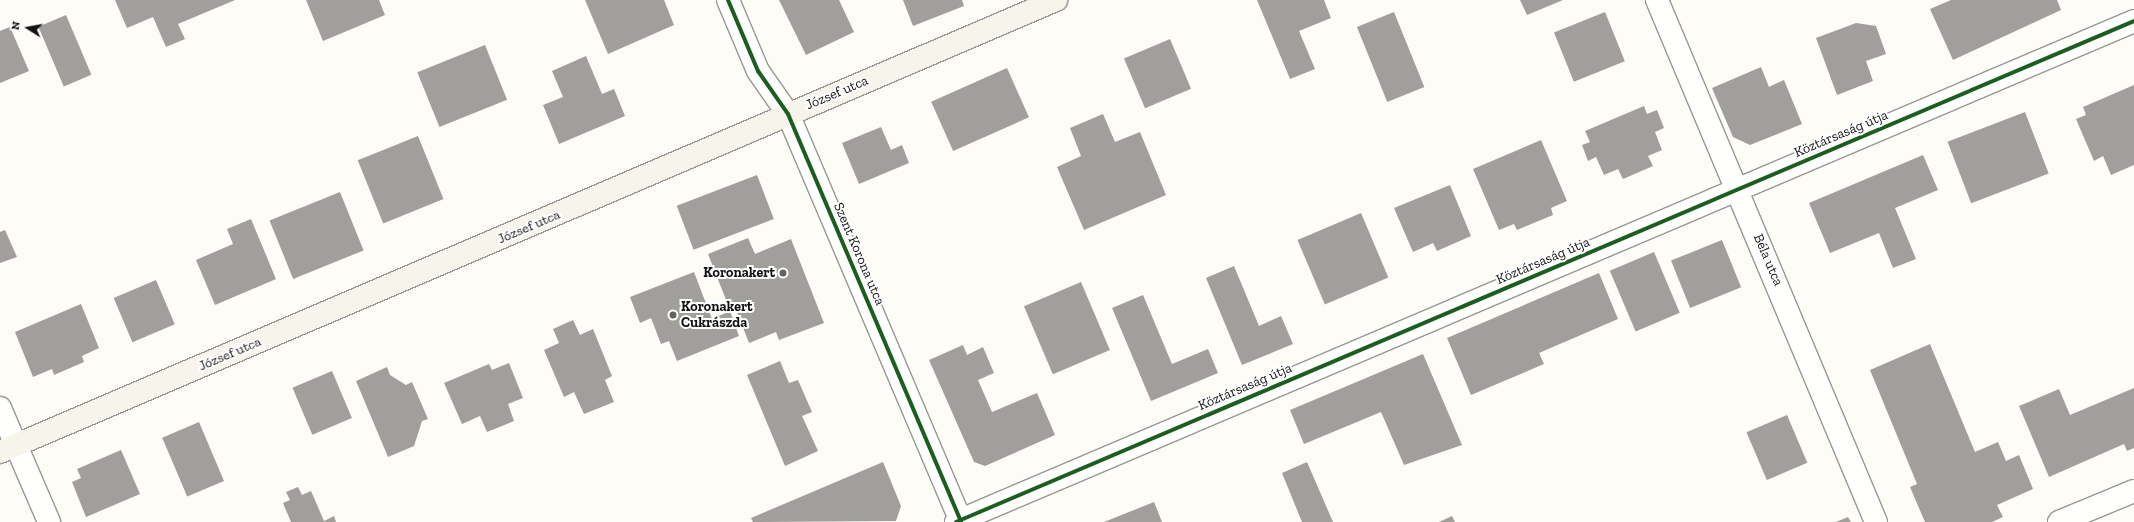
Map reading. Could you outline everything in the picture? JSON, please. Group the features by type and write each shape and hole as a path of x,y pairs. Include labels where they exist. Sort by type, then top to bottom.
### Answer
{"street":[{"name":"Szent Korona utca","path":"728,0 758,71 788,114 959,521"},
{"name":"József utca","path":"8,449 1056,0"},
{"name":"Béla utca","path":"1657,0 1876,522"},
{"name":"Köztársaság útja","path":"959,521 2134,21"},
{"path":"0,408 8,449 49,522"},
{"path":"2059,522 2134,491"}],"building":[{"path":"115,0 235,0 178,24 185,39 166,47 153,17 127,28"},
{"path":"306,0 379,0 385,15 323,41"},
{"path":"585,0 664,0 674,25 608,54"},
{"path":"779,0 839,0 854,32 806,55"},
{"path":"903,0 962,0 964,6 913,26"},
{"path":"1257,0 1324,0 1331,18 1299,31 1315,69 1290,79"},
{"path":"1520,0 1563,0 1527,15"},
{"path":"1951,0 2057,0 2061,10 1953,60 1930,9"},
{"path":"1394,12 1424,87 1387,102 1357,27"},
{"path":"1605,12 1625,61 1574,82 1554,33"},
{"path":"66,15 91,75 64,87 38,27"},
{"path":"1856,23 1876,26 1886,54 1866,61 1873,81 1837,95 1816,38"},
{"path":"10,27 29,71 0,83 0,31"},
{"path":"1170,39 1191,89 1145,108 1124,59"},
{"path":"485,45 507,100 439,127 417,72"},
{"path":"586,56 602,94 614,89 625,116 559,144 543,105 563,97 552,71"},
{"path":"1761,67 1769,87 1784,80 1802,124 1750,145 1733,137 1712,88"},
{"path":"1007,68 1029,117 953,151 931,102"},
{"path":"2134,85 2134,165 2111,175 2103,156 2094,161 2076,119 2086,115 2083,107"},
{"path":"1644,106 1647,114 1657,110 1664,128 1655,132 1662,150 1648,156 1653,166 1623,179 1618,169 1604,175 1596,157 1588,161 1582,145 1590,142 1585,131"},
{"path":"2025,112 2049,174 1971,203 1948,142"},
{"path":"1103,114 1115,142 1140,132 1166,195 1084,230 1057,167 1081,156 1070,128"},
{"path":"881,127 891,150 902,145 909,163 859,184 842,143"},
{"path":"418,136 443,199 383,223 358,160"},
{"path":"1541,140 1567,201 1551,208 1553,215 1517,230 1514,224 1499,230 1473,169"},
{"path":"1923,155 1938,190 1895,208 1916,259 1893,268 1879,233 1830,253 1809,203"},
{"path":"757,175 774,219 694,250 677,206"},
{"path":"1450,185 1471,236 1437,251 1433,243 1413,252 1394,208"},
{"path":"340,192 364,250 293,279 270,220"},
{"path":"1361,213 1388,277 1325,304 1297,240"},
{"path":"251,219 276,279 215,305 196,260 233,244 227,229"},
{"path":"5,230 17,257 0,263 0,232"},
{"name":"Koronakert","path":"748,238 755,254 791,239 824,323 779,340 776,332 749,343 735,307 730,310 708,254"},
{"path":"1722,240 1741,287 1690,308 1671,261"},
{"path":"1654,252 1680,313 1636,332 1610,271"},
{"path":"1234,266 1259,326 1281,316 1293,344 1242,365 1206,278"},
{"name":"Koronakert Cukrászda","path":"694,272 712,319 730,311 739,336 677,361 669,341 661,344 651,318 640,323 630,297"},
{"path":"1599,273 1618,319 1539,353 1544,364 1471,395 1447,338"},
{"path":"156,280 175,324 132,342 114,298"},
{"path":"1081,282 1110,350 1053,374 1024,306"},
{"path":"1143,295 1172,364 1208,349 1218,373 1151,401 1112,308"},
{"path":"81,304 99,348 82,356 84,362 54,375 52,369 33,377 15,332"},
{"path":"573,320 580,335 593,329 612,376 605,380 614,402 584,414 574,392 564,397 544,350 559,343 553,329"},
{"path":"1930,344 1975,452 1998,442 2006,461 2019,455 2033,489 1997,505 2003,517 1992,522 1925,522 1910,487 1917,484 1870,370"},
{"path":"963,345 967,355 983,347 994,373 978,380 992,412 1037,393 1055,435 985,466 974,462 929,360"},
{"path":"1423,354 1462,445 1404,465 1381,412 1304,444 1290,410"},
{"path":"780,361 789,383 798,380 812,412 802,416 818,451 785,466 747,375"},
{"path":"509,363 523,398 508,404 514,421 487,432 480,416 462,424 444,383 489,364 492,370"},
{"path":"387,367 390,375 406,385 412,382 428,419 422,421 414,446 388,457 356,381"},
{"path":"332,371 352,418 312,435 292,388"},
{"path":"2134,388 2134,448 2127,451 2124,444 2049,477 2019,406 2059,389 2070,415"},
{"path":"1787,415 1807,463 1767,480 1746,432"},
{"path":"199,422 224,481 187,497 162,438"},
{"path":"121,450 140,494 86,517 72,482 81,478 77,469"},
{"path":"883,462 901,506 896,521 753,522 751,518"},
{"path":"1307,462 1333,522 1302,522 1282,473"},
{"path":"298,487 302,495 311,491 324,521 334,516 336,522 291,522 283,503 290,500 286,492"},
{"path":"1154,502 1162,522 1104,522"},
{"path":"1452,516 1455,522 1439,522"},
{"path":"1848,517 1851,522 1836,522"}],"cycle path":[{"path":"728,0 758,71 788,114 961,522"},
{"path":"956,522 2134,21"}],"place":[{"name":"Koronakert","path":"783,273"},
{"name":"Koronakert Cukrászda","path":"673,315"}]}
